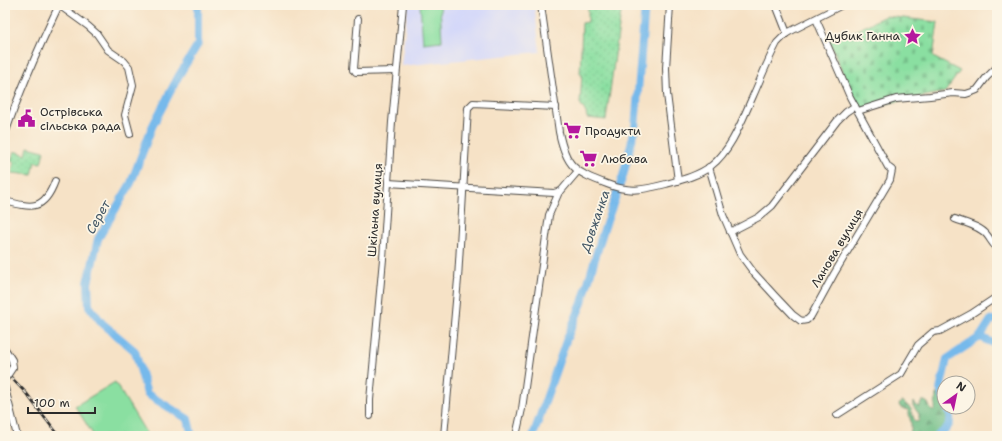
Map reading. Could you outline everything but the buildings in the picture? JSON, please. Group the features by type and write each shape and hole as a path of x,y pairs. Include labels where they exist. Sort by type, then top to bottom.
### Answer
{"street":[{"path":"5,134 16,101 59,5 88,26 97,34 108,50 124,61 129,67 133,85 125,115 130,134"},
{"name":"Шкільна вулиця","path":"370,416 370,400 383,259 396,71 403,5"},
{"path":"541,5 562,149 572,166 578,171 624,190 639,190 678,181 709,167 719,159 733,138 777,43 787,33 842,5"},
{"path":"670,5 666,68 667,94 678,181"},
{"path":"776,5 787,33"},
{"name":"Ланова вулиця","path":"709,167 722,215 740,254 754,273 793,315 801,321 807,320 811,316 834,274 890,180 892,170 888,167 856,109 816,19"},
{"path":"358,20 354,69 356,72 396,71"},
{"path":"730,232 760,217 772,206 837,121 846,112 896,99 953,93 966,94 977,90 986,78 997,68"},
{"path":"444,436 458,278 468,108 473,104 556,107"},
{"path":"516,436 522,409 549,215 559,192 578,171"},
{"path":"5,201 24,206 38,205 51,194 55,181"},
{"path":"388,183 554,193 559,192"},
{"path":"955,219 979,229 987,235 991,243 997,248"},
{"path":"837,415 900,374 918,345 933,332 940,331 971,314 995,298 997,294"},
{"path":"5,349 12,360 13,367 5,379"},
{"path":"5,388 17,436"}],"shaded area":[{"path":"408,5 534,5 540,52 401,66"}],"green space":[{"path":"420,5 440,5 442,41 423,43"},
{"path":"588,5 622,5 606,120 587,118 586,113 580,103 582,74 580,74 582,23 588,22"},
{"path":"885,16 938,22 933,57 960,71 945,92 859,109 857,107 829,40 857,30"},
{"path":"28,147 44,151 41,163 35,162 32,175 12,173 14,162 11,161 14,151 26,155"},
{"path":"115,382 148,436 94,436 75,406"},
{"path":"936,394 936,415 946,415 948,422 936,436 908,436 911,431 911,427 908,410 901,408 899,405 901,402 904,402 911,409 916,422 919,421 919,414 913,406 914,402 919,407 922,401 925,401 928,403 931,410 934,411"}],"waterway":[{"name":"Серет","path":"192,436 188,419 147,394 135,351 102,323 89,306 88,283 98,239 131,183 152,127 178,77 198,44 198,5"},
{"name":"Довжанка","path":"533,436 567,338 582,303 602,235 623,176 635,128 645,5"},
{"path":"980,337 991,320 997,320"},
{"name":"Серет","path":"943,375 947,359 980,337 997,344"},
{"name":"Серет","path":"937,436 950,424 950,415"}],"railway":[{"path":"5,371 26,393 59,436"}],"place":[{"name":"Дубик Ганна","path":"913,36"},
{"name":"Острівська сільська рада","path":"27,119"},
{"name":"Продукти","path":"572,131"},
{"name":"Любава","path":"588,159"}]}
